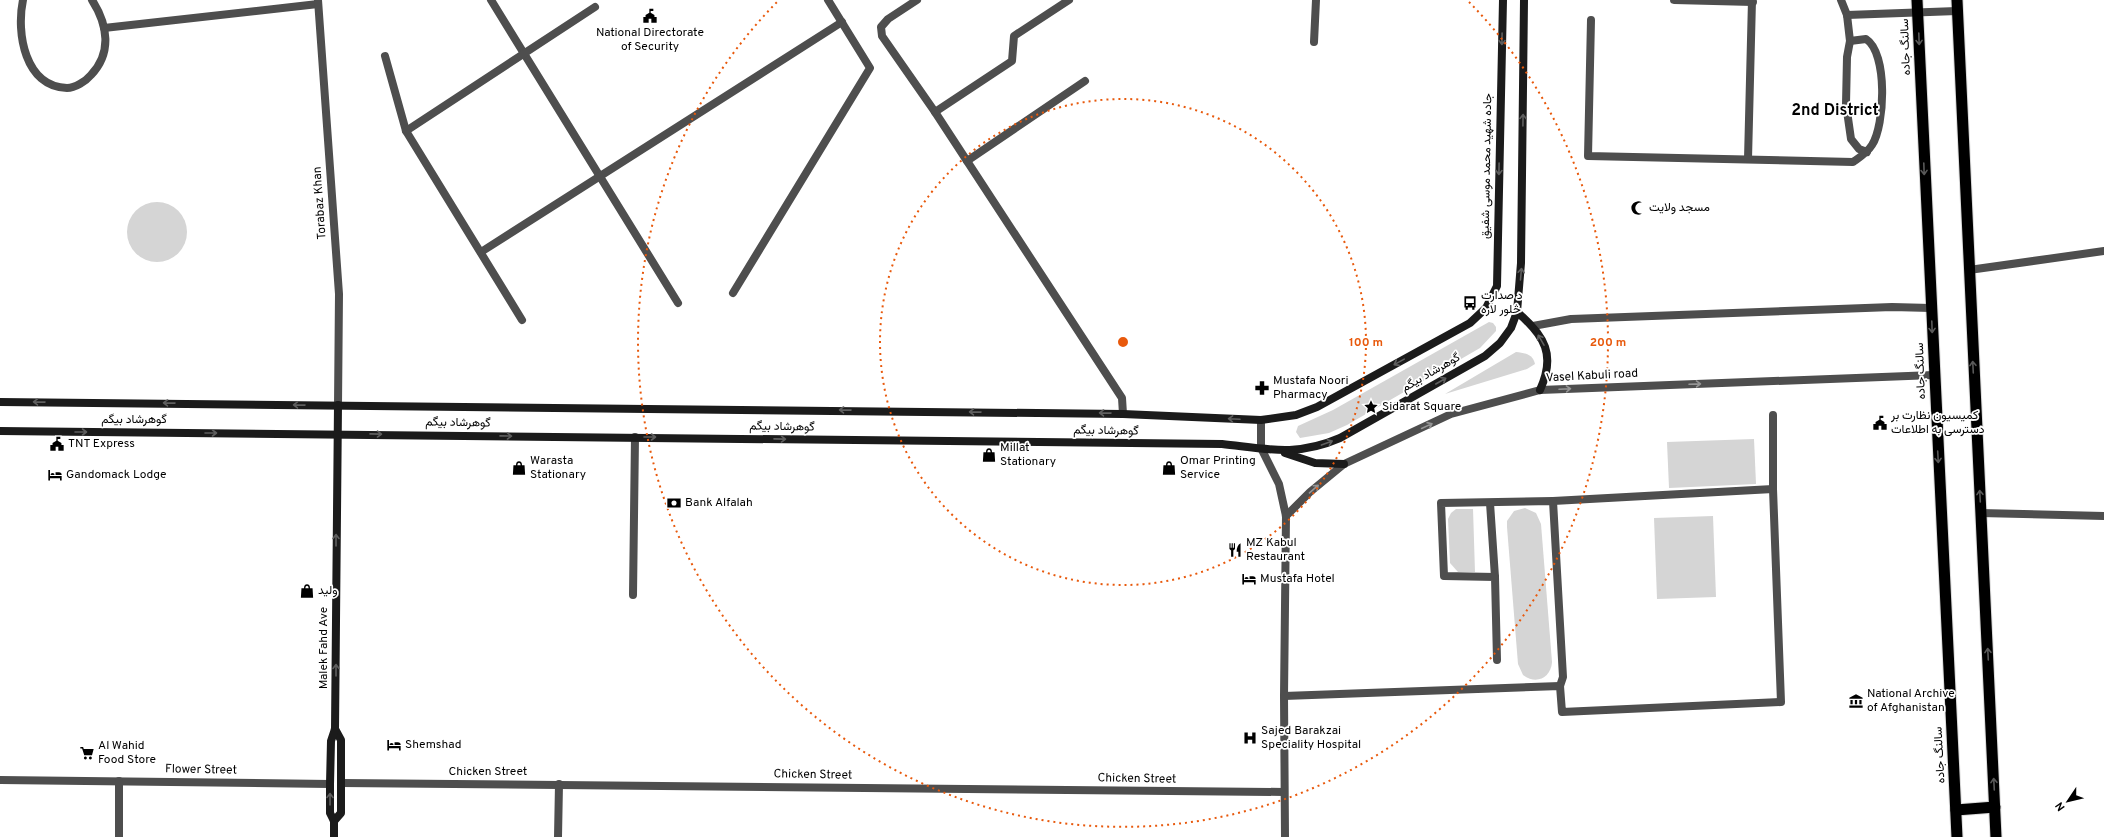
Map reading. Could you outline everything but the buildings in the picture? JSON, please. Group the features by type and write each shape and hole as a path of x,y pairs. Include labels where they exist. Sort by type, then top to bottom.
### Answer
{"highway":[{"name":"سالنگ جاده","path":"1917,0 1957,837"},
{"path":"1957,5 1968,270 1996,837"},
{"path":"1956,810 1995,808"}],"main road":[{"name":"جاده شهید محمد موسی شفیق","path":"1470,323 1486,308 1497,286 1503,0"},
{"path":"1524,0 1522,262 1517,312 1533,326 1545,345 1548,361 1548,374 1540,390"},
{"name":"گوهرشاد بیگم","path":"0,431 1222,444 1276,450 1302,450 1326,444 1340,438 1484,356 1500,343 1512,328 1517,312"},
{"name":"گوهرشاد بیگم","path":"0,402 1123,414 1261,420 1296,415 1317,407 1470,323"},
{"name":"Malek Fahd Ave","path":"334,837 334,821 330,813 330,784 331,741 335,730 338,405"},
{"path":"1276,450 1314,463 1344,464"},
{"path":"334,821 341,813 341,740 335,730"}],"street":[{"path":"23,0 20,16 20,34 26,54 35,72 49,84 69,88 86,81 98,68 106,50 104,28 97,8 92,0"},
{"path":"491,0 598,176 678,303"},
{"path":"733,293 870,68 828,0"},
{"path":"917,0 888,19 881,27 882,36 935,112 1122,398 1123,414"},
{"path":"935,112 1012,60 1014,36 1069,0"},
{"path":"1314,42 1316,0"},
{"path":"1674,0 1753,1 1748,159"},
{"path":"1842,0 1847,15 1850,41 1847,57 1846,104 1851,139 1859,150 1867,152"},
{"path":"104,28 318,2"},
{"name":"Torabaz Khan","path":"318,2 339,294 338,405"},
{"path":"1847,15 1918,14 1957,5"},
{"path":"406,131 595,7"},
{"path":"1591,20 1588,156 1853,162 1867,152 1878,133 1882,104 1880,69 1877,51 1872,42 1866,39 1850,41"},
{"path":"481,252 598,176 842,22"},
{"path":"385,56 406,131 522,320"},
{"path":"967,161 1085,81"},
{"path":"1968,270 2104,251"},
{"path":"1533,326 1571,319 1892,307 1931,308"},
{"name":"Vasel Kabuli road","path":"1286,516 1310,492 1344,464 1452,414 1540,390 1934,375"},
{"path":"1553,501 1563,676 1560,686 1562,712 1781,702 1773,489 1772,415"},
{"path":"1261,420 1261,448 1279,484 1286,516 1284,696 1285,837"},
{"path":"633,595 635,437"},
{"path":"1495,577 1444,576 1441,503 1553,501 1773,489"},
{"path":"1490,502 1495,577 1497,660"},
{"path":"1980,513 2104,516"},
{"path":"1284,696 1560,686"},
{"name":"Flower Street","path":"0,780 330,784"},
{"path":"118,837 119,781"},
{"name":"Chicken Street","path":"341,783 1284,792"},
{"path":"558,837 559,784"}],"shaded area":[{"path":"157,202 173,207 178,211 182,216 187,232 182,248 178,253 173,257 157,262 141,257 136,253 132,248 127,232 132,216 136,211 141,207"},
{"path":"1489,322 1493,323 1496,327 1496,331 1480,348 1347,425 1329,433 1300,438 1296,432 1298,426 1333,410"},
{"path":"1516,352 1530,356 1535,364 1527,369 1445,394"},
{"path":"1754,439 1756,484 1669,488 1667,442"},
{"path":"1525,508 1536,513 1541,524 1552,662 1551,668 1546,676 1538,680 1528,678 1523,675 1518,664 1507,527 1507,521 1514,511"},
{"path":"1456,509 1473,509 1475,572 1458,572 1450,563 1448,519 1451,513"},
{"path":"1713,516 1716,597 1657,599 1654,518"}],"place":[{"name":"National Directorate of Security","path":"650,16"},
{"name":"مسجد ولایت","path":"1638,208"},
{"name":"د صدارت څلور لاره","path":"1470,303"},
{"name":"Mustafa Noori Pharmacy","path":"1262,388"},
{"name":"Sidarat Square","path":"1371,407"},
{"name":"کمیسیون نظارت بر دسترسی به اطلاعات","path":"1880,423"},
{"name":"TNT Express","path":"57,444"},
{"name":"Millat Stationary","path":"989,455"},
{"name":"Warasta Stationary","path":"519,468"},
{"name":"Omar Printing Service","path":"1169,468"},
{"name":"Gandomack Lodge","path":"55,475"},
{"name":"Bank Alfalah","path":"674,503"},
{"name":"MZ Kabul Restaurant","path":"1235,550"},
{"name":"Mustafa Hotel","path":"1249,579"},
{"name":"ولید","path":"307,591"},
{"name":"National Archive of Afghanistan","path":"1856,701"},
{"name":"Sajed Barakzai Speciality Hospital","path":"1250,738"},
{"name":"Shemshad","path":"394,745"},
{"name":"Al Wahid Food Store","path":"87,753"}],"district":[{"name":"2nd District","path":"1835,111"}]}
